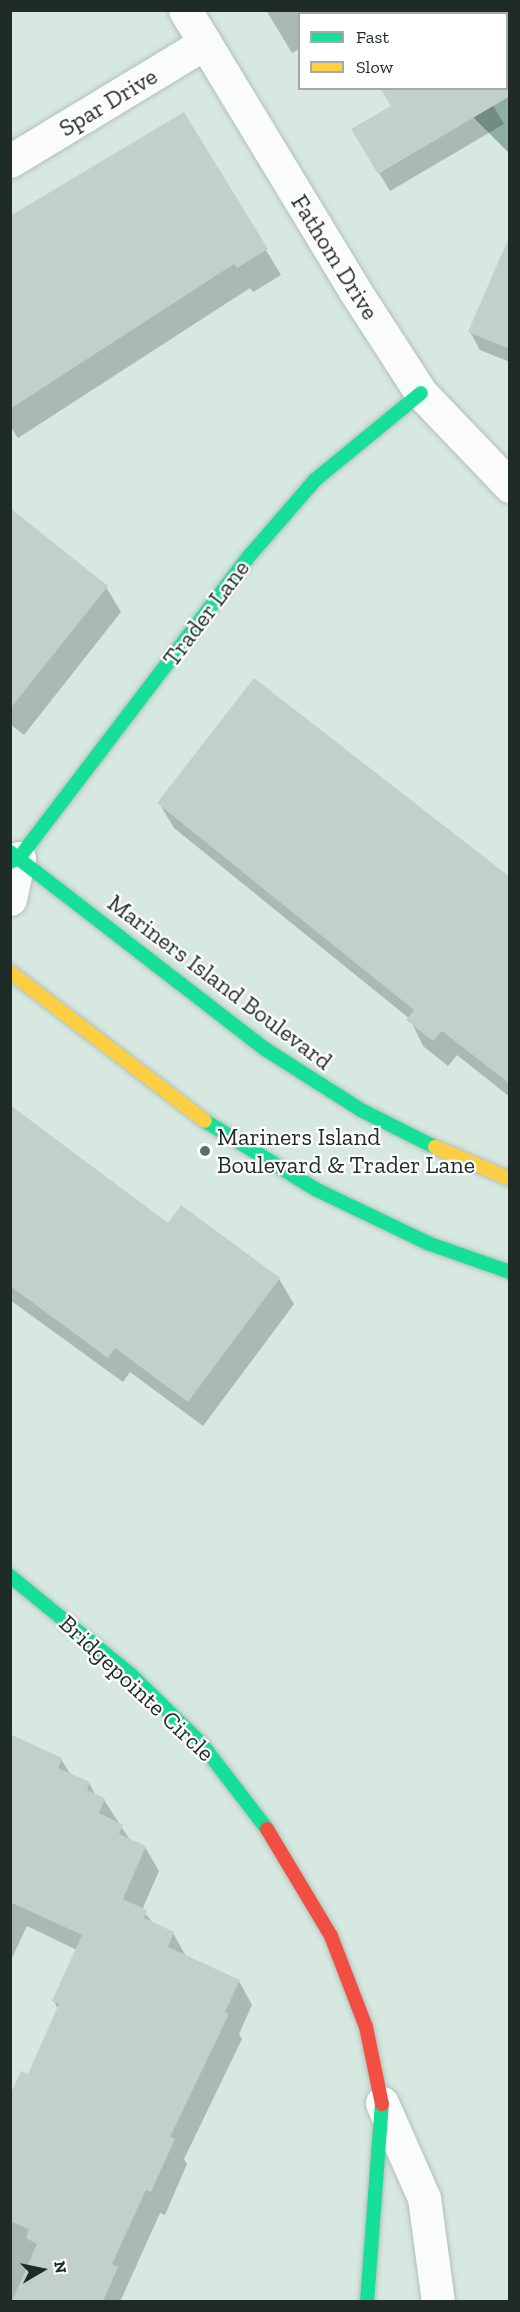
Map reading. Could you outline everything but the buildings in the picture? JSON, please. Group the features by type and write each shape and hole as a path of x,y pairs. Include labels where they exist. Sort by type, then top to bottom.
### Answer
{"street":[{"name":"Fathom Drive","path":"185,10 421,393 510,486"},
{"name":"Spar Drive","path":"10,161 205,43"},
{"name":"Trader Lane","path":"10,899 13,857 250,554 315,480 421,393"},
{"name":"Mariners Island Boulevard","path":"13,857 265,1049 361,1110 467,1163 510,1179"},
{"path":"10,972 202,1119 315,1189 430,1244 510,1272"},
{"name":"Bridgepointe Circle","path":"10,1576 94,1643 166,1708 258,1813 311,1896 350,1980 369,2038 382,2103 424,2198 438,2301"},
{"name":"Bridgepointe Circle","path":"367,2301 382,2103"}],"shaded area":[{"path":"414,11 509,11 509,153 475,119 459,90 508,90 508,12"}],"traffic: fast":[{"path":"10,862 19,858 251,554 315,480 421,393"},
{"path":"10,852 265,1049 361,1110 435,1147"},
{"path":"205,1121 315,1189 430,1244 510,1272"},
{"path":"10,1576 130,1674 201,1743 267,1829"},
{"path":"367,2302 382,2104"}],"traffic: slow":[{"path":"10,972 205,1121"},
{"path":"435,1147 510,1179"}],"traffic: jam":[{"path":"267,1829 331,1936 366,2027 382,2104"}],"place":[{"name":"Mariners Island Boulevard & Trader Lane","path":"205,1151"}]}
